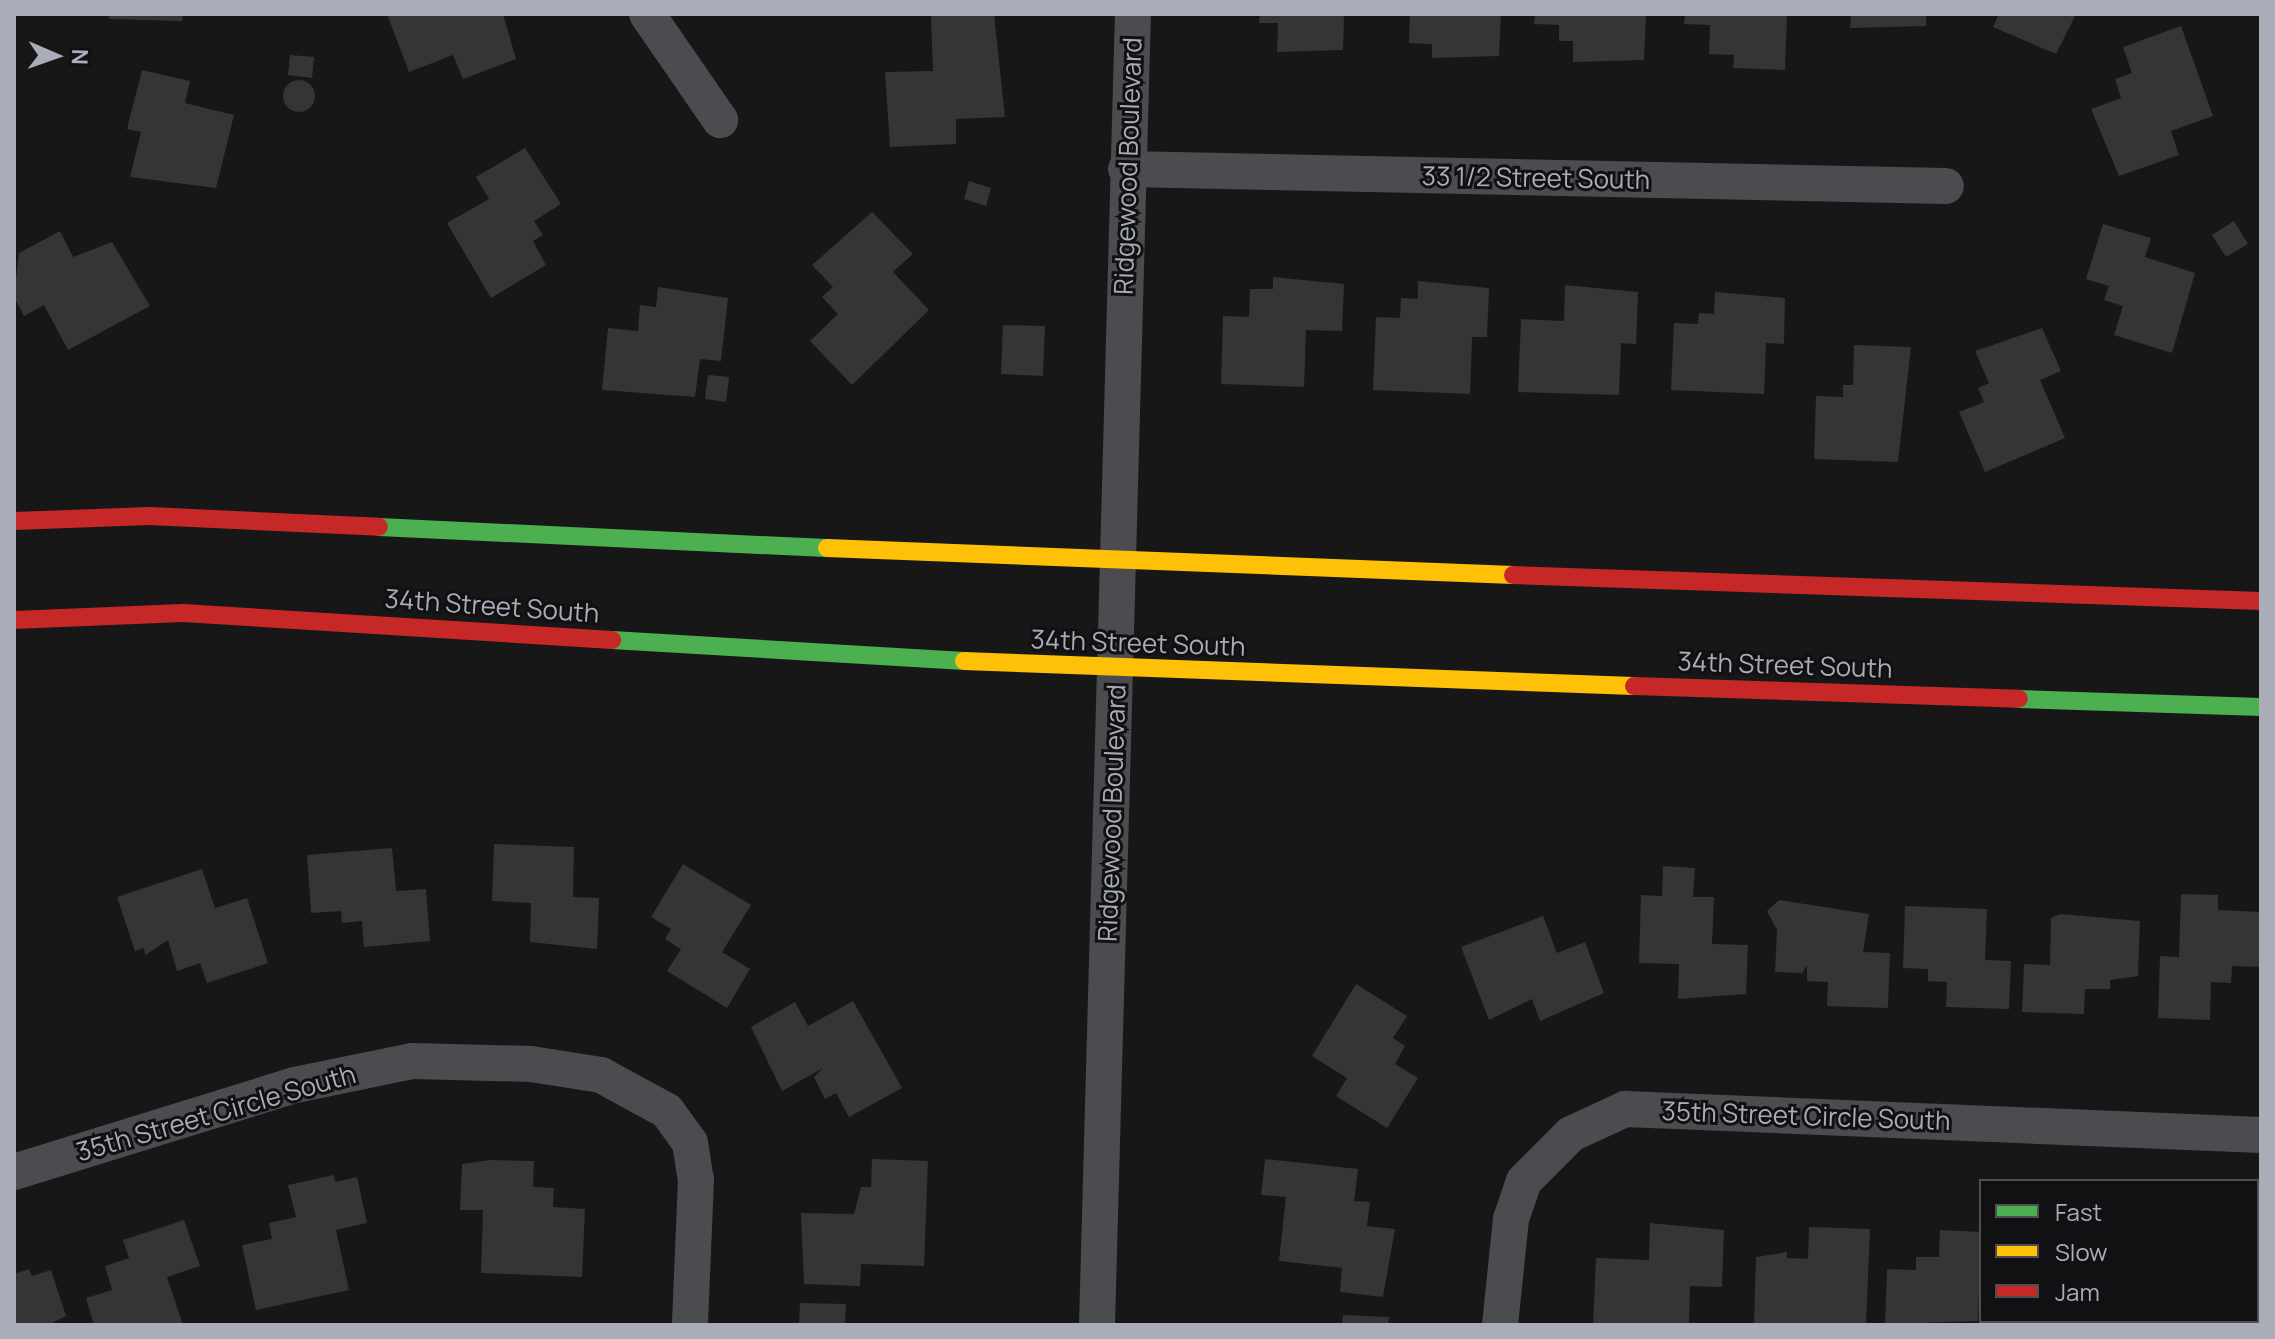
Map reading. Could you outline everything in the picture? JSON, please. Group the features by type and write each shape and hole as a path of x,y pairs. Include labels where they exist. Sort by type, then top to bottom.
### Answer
{"main road":[{"path":"14,521 149,516 1119,561 2261,601"},
{"name":"34th Street South","path":"14,620 183,613 1116,669 2261,707"}],"street":[{"path":"647,14 720,120"},
{"name":"Ridgewood Boulevard","path":"1097,1325 1119,561 1126,169 1133,14"},
{"name":"33 1/2 Street South","path":"1126,169 1946,186"},
{"name":"35th Street Circle South","path":"14,1172 295,1085 412,1061 531,1064 601,1075 667,1111 690,1143 696,1179 690,1325"},
{"name":"35th Street Circle South","path":"1500,1325 1511,1219 1524,1181 1571,1134 1625,1109 2261,1135"}],"building":[{"path":"109,14 183,14 182,21 109,19"},
{"path":"387,14 503,14 516,59 463,79 453,55 409,72"},
{"path":"931,14 994,14 1005,117 956,119 956,144 890,147 885,72 933,71"},
{"path":"1260,14 1344,14 1343,50 1277,52 1278,23 1259,23"},
{"path":"1410,14 1501,14 1499,56 1432,58 1432,44 1409,43"},
{"path":"1535,14 1646,14 1644,60 1573,62 1573,41 1559,41 1559,25 1534,24"},
{"path":"1685,14 1787,14 1785,70 1733,68 1734,55 1709,54 1710,25 1684,24"},
{"path":"1851,14 1926,14 1926,26 1850,28"},
{"path":"1999,14 2076,14 2056,54 1993,27"},
{"path":"2181,26 2213,116 2171,131 2179,155 2119,176 2091,109 2121,98 2115,79 2132,73 2123,47"},
{"path":"290,55 314,57 312,78 288,75"},
{"path":"142,70 190,81 185,103 234,115 216,188 130,177 141,132 127,129"},
{"path":"299,80 310,85 315,96 310,107 299,112 288,107 283,96 288,85"},
{"path":"525,148 561,204 534,221 543,235 533,241 546,265 491,298 447,223 489,199 476,177"},
{"path":"969,181 991,188 986,206 964,199"},
{"path":"872,212 913,254 893,272 929,310 852,385 810,341 838,314 822,297 833,287 812,265"},
{"path":"2234,221 2248,244 2226,257 2212,235"},
{"path":"2103,224 2151,238 2145,257 2195,273 2172,353 2114,335 2123,306 2104,300 2109,286 2086,279"},
{"path":"60,231 73,257 112,242 150,306 68,350 44,305 24,316 14,297 19,253"},
{"path":"1273,277 1344,284 1342,331 1306,330 1304,387 1221,384 1223,316 1249,317 1250,289 1273,289"},
{"path":"1418,281 1489,288 1487,337 1472,337 1470,394 1373,390 1376,317 1400,318 1401,298 1418,299"},
{"path":"1565,285 1638,292 1636,344 1621,343 1619,395 1518,392 1521,319 1564,321"},
{"path":"658,287 728,298 721,361 700,359 695,397 602,390 608,328 638,331 640,305 656,307"},
{"path":"1715,292 1785,298 1784,344 1766,343 1764,394 1671,390 1674,323 1698,324 1699,313 1714,314"},
{"path":"1003,325 1045,326 1043,376 1001,374"},
{"path":"2042,328 2061,371 2040,380 2065,438 1985,472 1959,412 1984,402 1978,388 1989,383 1975,351"},
{"path":"1854,345 1911,347 1898,462 1814,459 1816,396 1843,397 1843,385 1853,385"},
{"path":"708,375 729,377 726,402 705,399"},
{"path":"494,844 574,847 573,897 599,898 597,949 530,942 531,903 492,901"},
{"path":"392,848 396,891 426,889 430,941 364,947 362,921 342,923 341,911 311,913 307,855"},
{"path":"683,864 751,905 722,952 750,969 727,1008 667,971 681,949 665,939 671,929 651,917"},
{"path":"1663,866 1695,868 1693,897 1714,897 1712,944 1748,945 1746,994 1678,999 1679,964 1639,963 1641,895 1662,896"},
{"path":"202,869 215,908 247,898 268,963 207,983 200,963 177,971 168,940 145,955 144,948 135,951 117,897"},
{"path":"2181,894 2218,895 2218,910 2261,912 2261,967 2232,966 2231,983 2211,982 2210,1020 2158,1018 2160,956 2179,957"},
{"path":"1779,900 1869,914 1863,952 1890,953 1888,1008 1827,1006 1828,982 1807,981 1807,965 1802,973 1775,972 1777,930 1767,911"},
{"path":"1905,906 1987,909 1985,960 2011,961 2009,1009 1946,1007 1947,982 1928,981 1928,969 1903,968"},
{"path":"2060,914 2140,921 2138,976 2110,980 2110,989 2085,989 2084,1014 2022,1012 2024,964 2050,965 2051,918"},
{"path":"1543,916 1557,953 1585,942 1604,993 1540,1021 1532,999 1489,1020 1461,947"},
{"path":"1356,984 1407,1016 1393,1038 1405,1046 1395,1064 1418,1078 1387,1128 1336,1096 1347,1078 1312,1056"},
{"path":"853,1001 902,1088 849,1117 836,1093 825,1099 814,1077 823,1068 782,1091 751,1027 795,1002 808,1026"},
{"path":"872,1159 928,1161 924,1266 861,1264 860,1286 804,1284 801,1213 854,1214 861,1187 871,1187"},
{"path":"1265,1159 1358,1169 1354,1201 1370,1202 1367,1226 1395,1229 1383,1297 1340,1292 1342,1268 1279,1261 1286,1197 1261,1195"},
{"path":"491,1160 534,1161 533,1187 554,1188 553,1207 585,1209 582,1277 481,1273 483,1210 460,1210 462,1164"},
{"path":"334,1175 335,1182 357,1177 367,1223 336,1230 349,1290 256,1310 242,1245 272,1239 269,1223 296,1217 288,1185"},
{"path":"184,1220 200,1266 167,1277 183,1325 94,1325 86,1298 112,1290 105,1266 129,1258 123,1240"},
{"path":"1650,1223 1724,1230 1722,1287 1690,1286 1689,1325 1593,1325 1596,1258 1649,1260"},
{"path":"1809,1227 1870,1229 1866,1325 1754,1325 1756,1257 1787,1252 1787,1258 1808,1259"},
{"path":"1940,1230 1979,1232 1978,1321 1885,1324 1887,1269 1916,1270 1916,1257 1939,1257"},
{"path":"29,1269 32,1276 51,1270 66,1316 48,1325 14,1325 14,1274"},
{"path":"800,1303 846,1304 845,1325 799,1325"},
{"path":"1343,1315 1389,1317 1388,1325 1342,1325"},
{"path":"2028,1323 2074,1323 2028,1325"}],"traffic: fast":[{"path":"379,527 827,548"},
{"path":"612,640 964,661"},
{"path":"2019,699 2261,707"}],"traffic: slow":[{"path":"827,548 1513,575"},
{"path":"964,661 1634,686"}],"traffic: jam":[{"path":"14,521 149,516 379,527"},
{"path":"1513,575 2261,601"},
{"path":"14,620 183,613 612,640"},
{"path":"1634,686 2019,699"}]}
